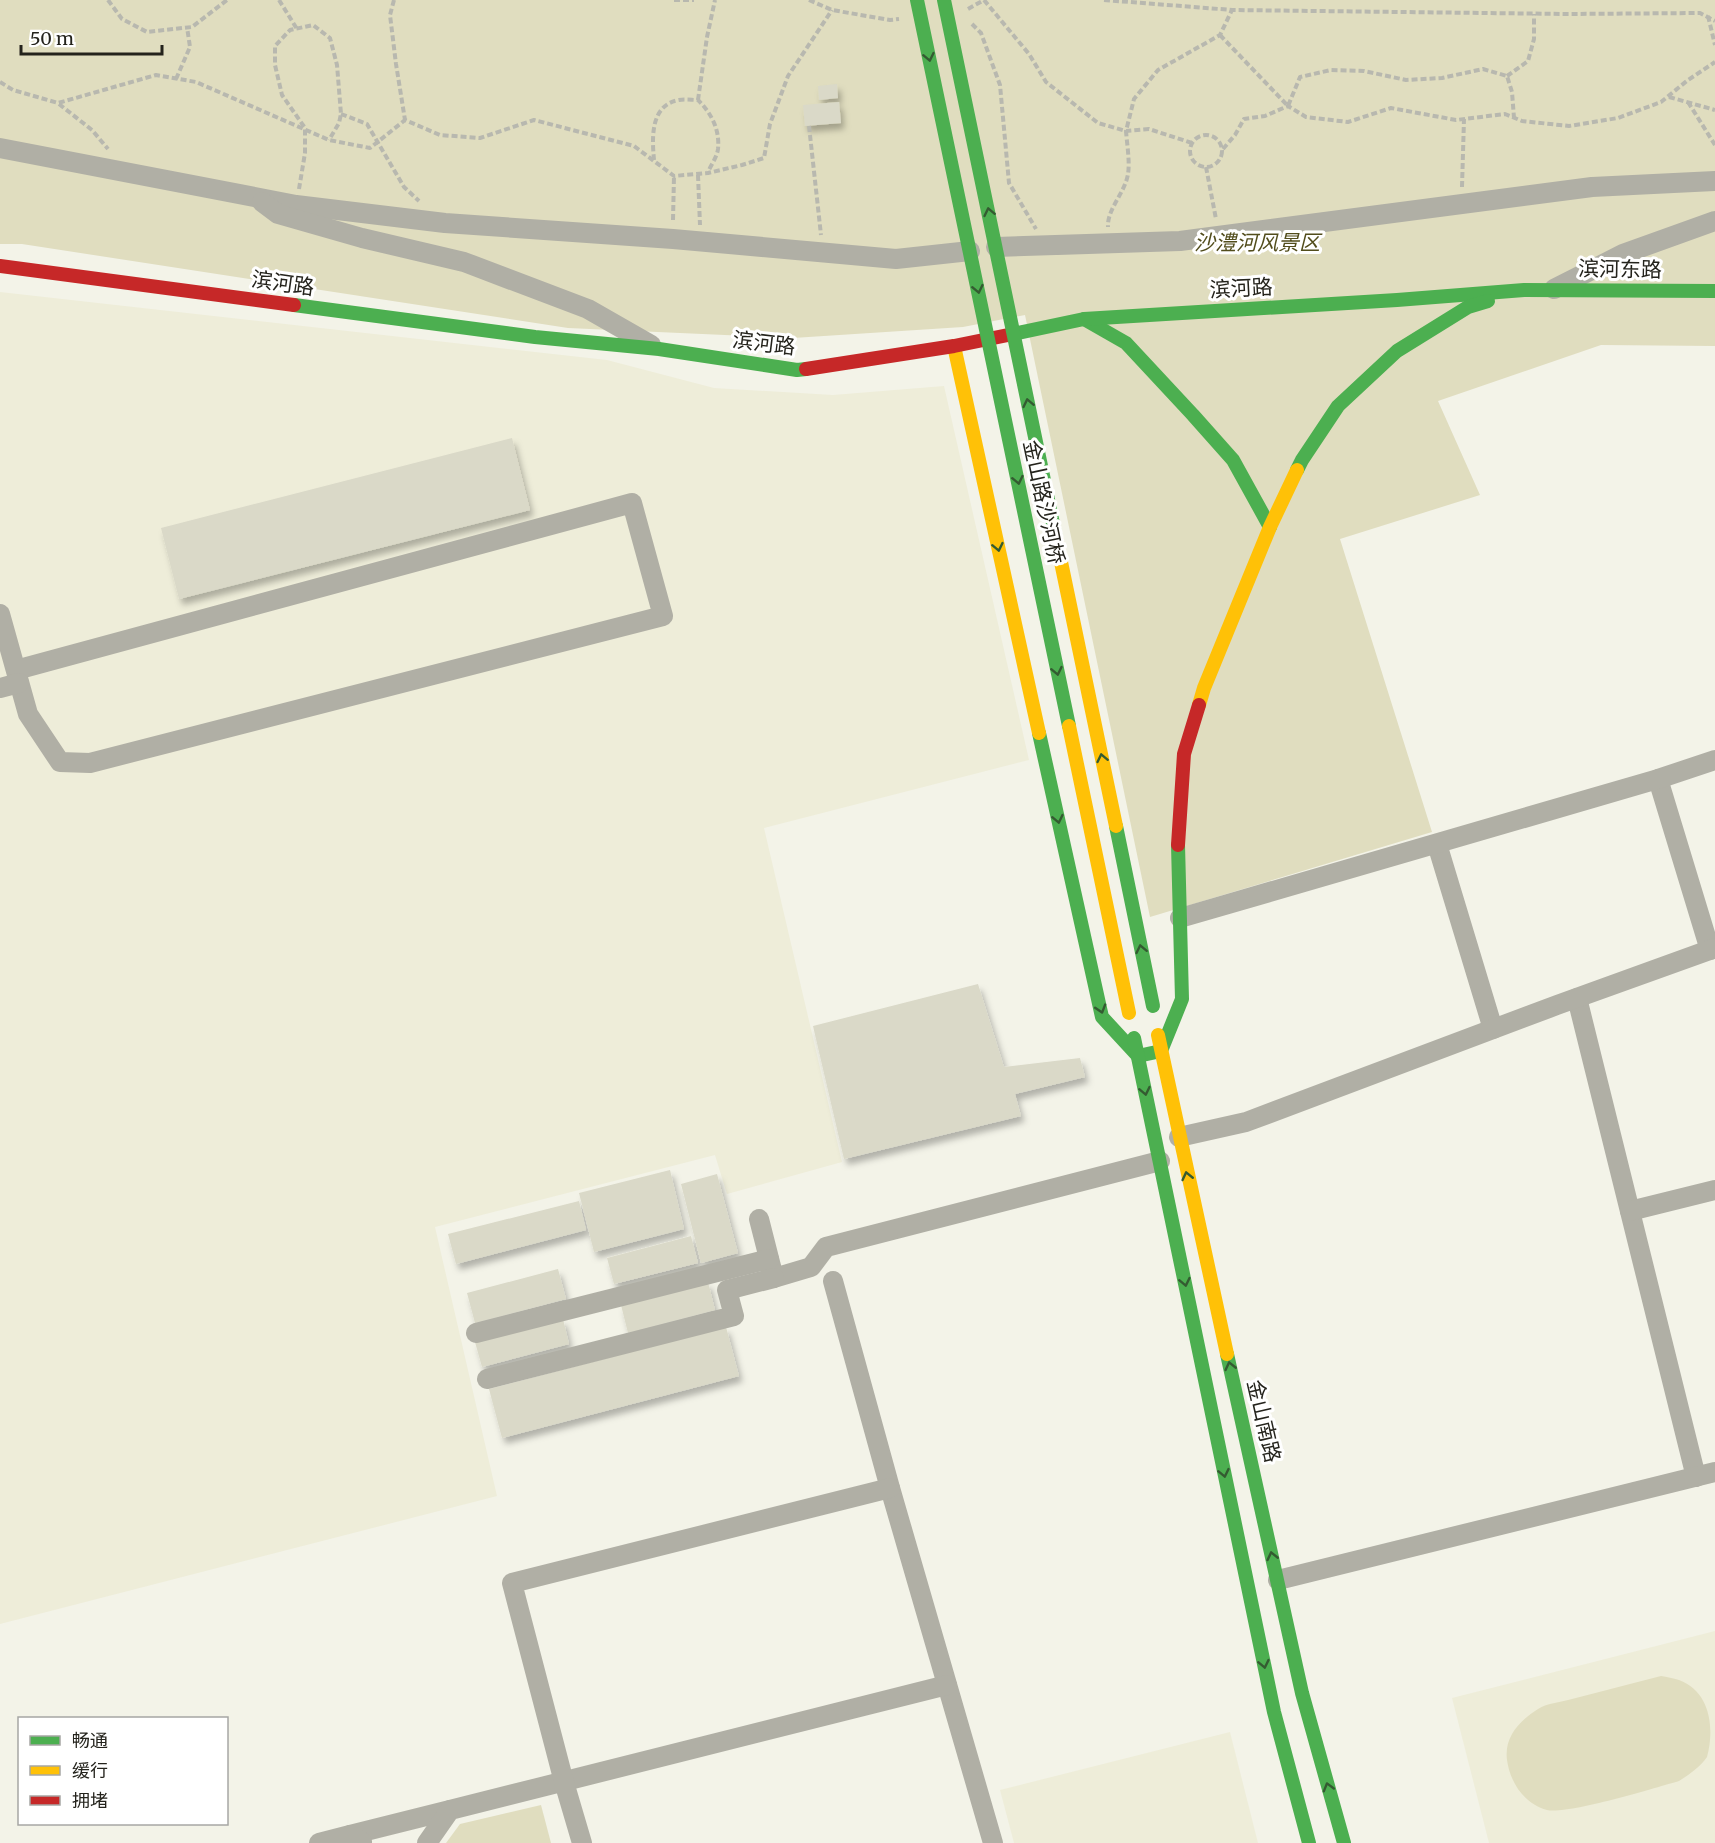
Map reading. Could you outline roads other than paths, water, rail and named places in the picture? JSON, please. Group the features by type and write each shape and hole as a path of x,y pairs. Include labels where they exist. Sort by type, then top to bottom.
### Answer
{"main road":[{"name":"金山路沙河桥","path":"917,0 1138,1056"},
{"name":"金山路沙河桥","path":"944,0 1153,1006"},
{"name":"滨河路","path":"0,266 535,338 659,349 797,370 954,346 1084,319 1524,290"},
{"name":"滨河东路","path":"1524,290 1715,291"},
{"path":"1138,1056 1161,1052 1182,999 1178,839 1184,754 1204,688 1270,527 1302,460 1338,406 1397,351 1468,307 1524,290"},
{"path":"1084,319 1126,342 1201,424 1233,460 1270,527"},
{"path":"954,346 1102,1017 1138,1056 1274,1712 1309,1843"},
{"name":"金山南路","path":"1153,1006 1179,1137 1302,1693 1344,1843"}],"street":[{"path":"0,148 296,205 445,223 896,258 970,251"},
{"path":"996,247 1180,241 1592,187 1715,181"},
{"path":"253,196 278,214 362,238 464,262 588,309 659,349"},
{"path":"1554,289 1623,254 1715,221"},
{"path":"0,614 17,676 28,714 60,762 90,764 663,616 632,503 17,676 0,688"},
{"path":"1180,918 1658,780 1715,760"},
{"path":"1179,1137 1245,1122 1712,949 1658,780"},
{"path":"1437,844 1493,1029"},
{"path":"1278,1580 1705,1475 1630,1211 1577,998"},
{"path":"487,1379 734,1316 727,1290 811,1267 826,1246 1160,1161"},
{"path":"1630,1211 1715,1190"},
{"path":"759,1219 774,1278"},
{"path":"476,1333 769,1258"},
{"path":"833,1281 890,1488 993,1843"},
{"path":"582,1843 512,1583 890,1488"},
{"path":"319,1843 358,1839 450,1810 947,1685"},
{"path":"427,1843 450,1810"}],"park label":[{"name":"沙澧河风景区","path":"1257,242"}]}
